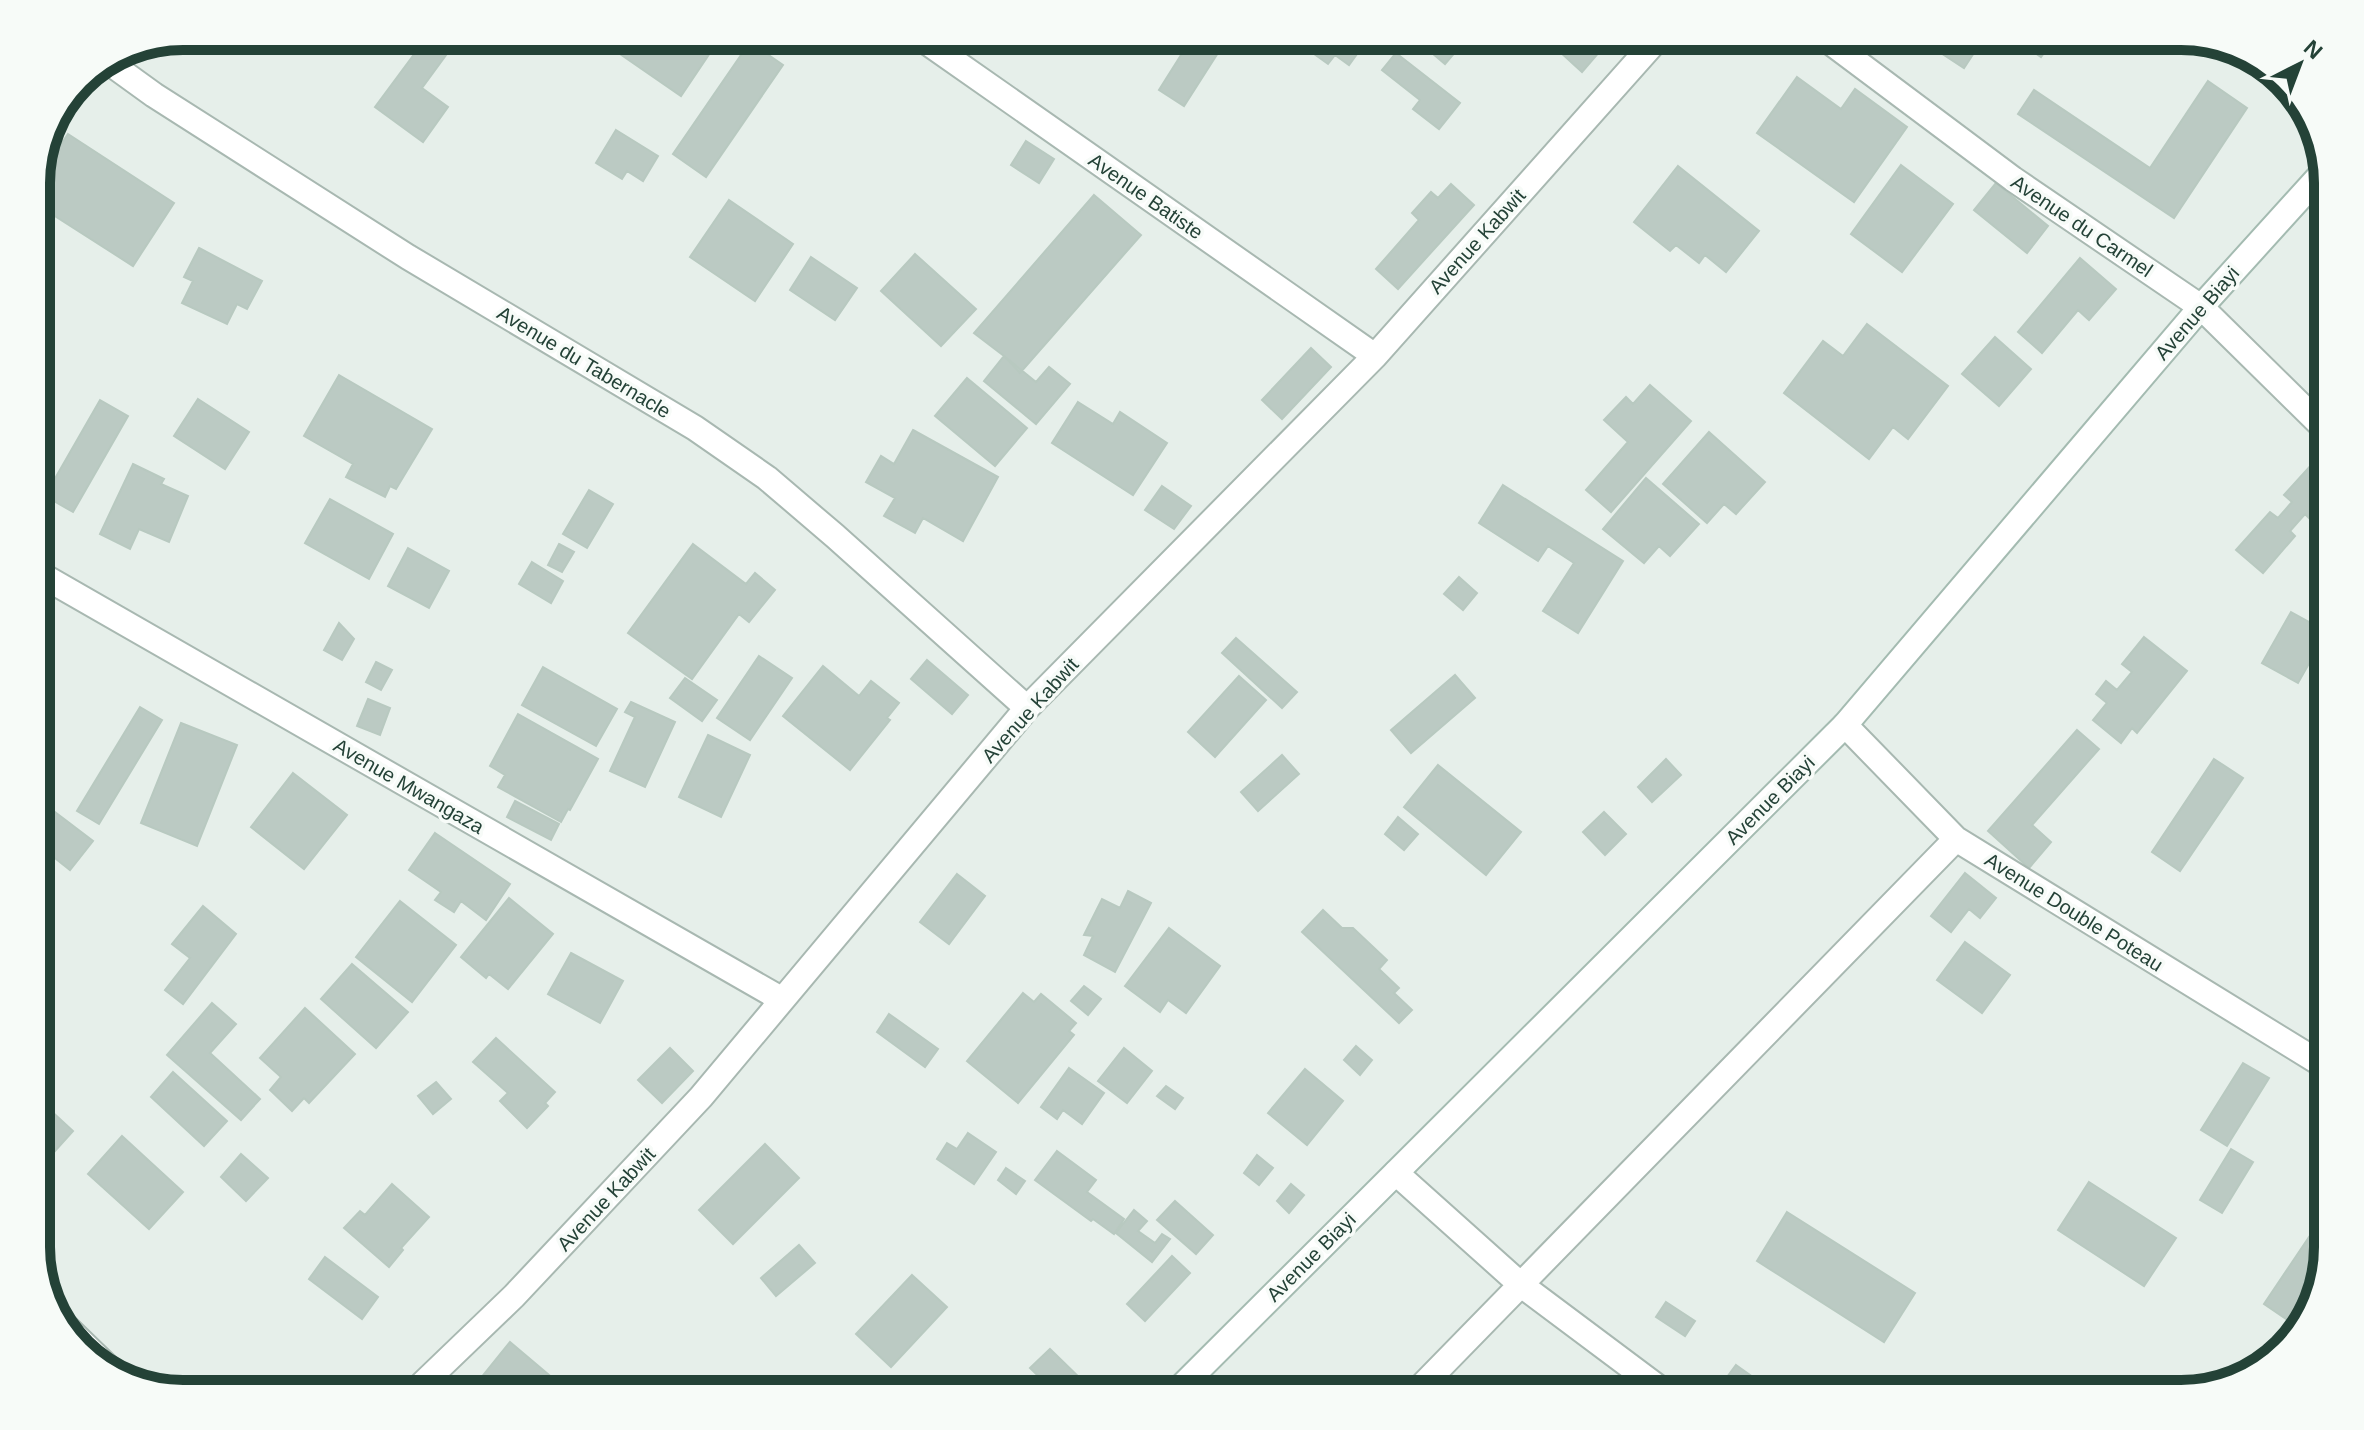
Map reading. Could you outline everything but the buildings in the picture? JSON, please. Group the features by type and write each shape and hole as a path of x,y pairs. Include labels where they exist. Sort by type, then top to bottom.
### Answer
{"street":[{"name":"Avenue Batiste","path":"938,50 1375,356"},
{"name":"Avenue Kabwit","path":"427,1380 514,1296 701,1097 1027,708 1375,356 1648,50"},
{"name":"Avenue du Carmel","path":"1841,50 2013,179 2201,307 2314,418"},
{"name":"Avenue du Tabernacle","path":"116,68 371,234 695,428 767,478 1027,708"},
{"name":"Avenue Biayi","path":"1188,1380 1845,725 2201,307 2314,182"},
{"name":"Avenue Mwangaza","path":"50,580 781,999"},
{"name":"Avenue Double Poteau","path":"1845,725 1956,839 2314,1059"},
{"path":"1427,1380 1956,839"},
{"path":"1396,1173 1520,1284 1648,1380"}]}
